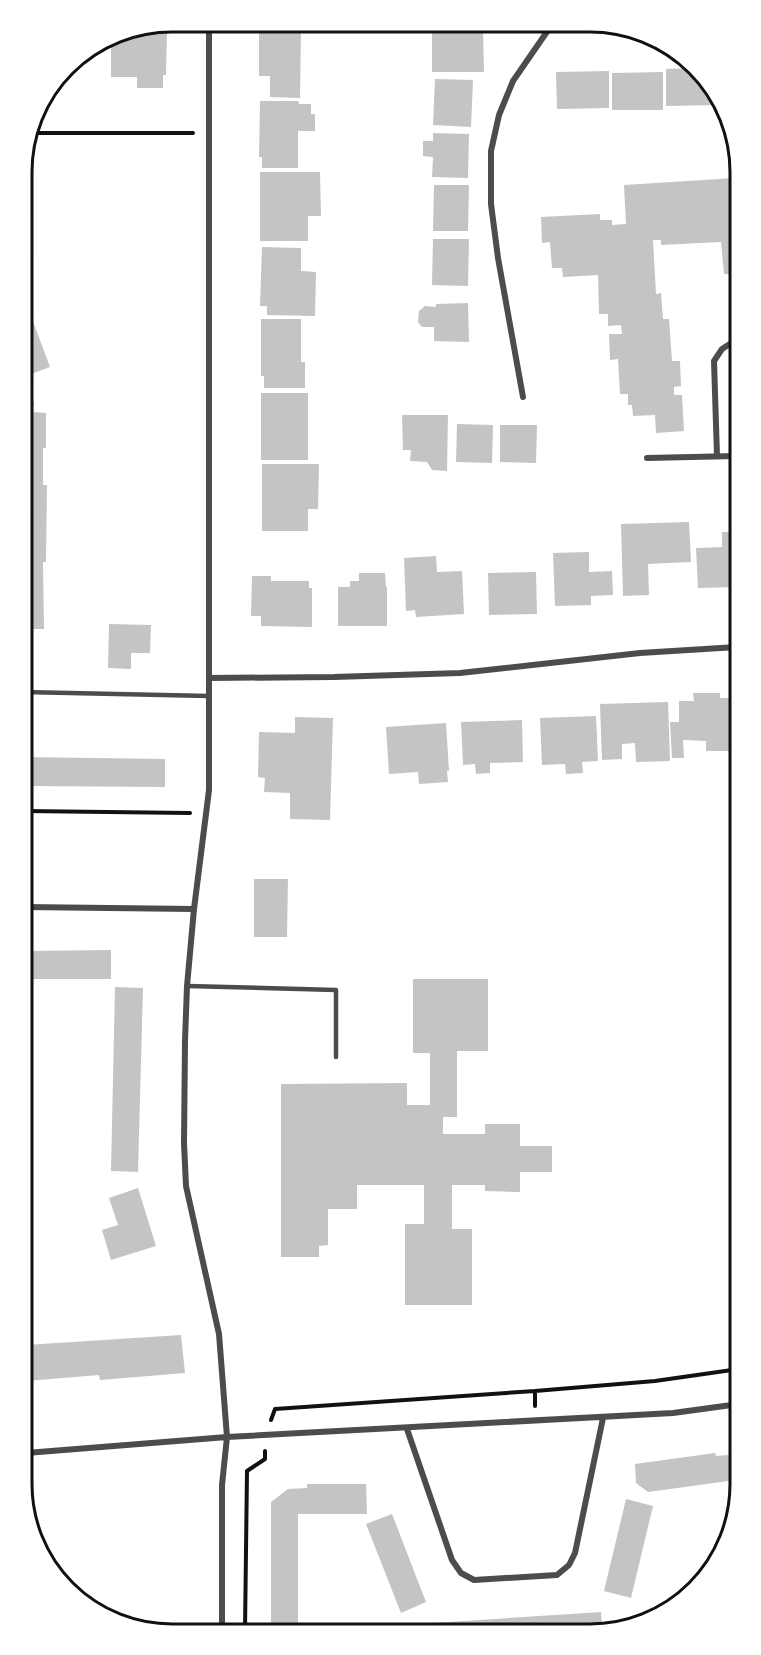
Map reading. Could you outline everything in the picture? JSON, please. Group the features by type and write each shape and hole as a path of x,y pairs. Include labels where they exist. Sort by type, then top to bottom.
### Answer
{"street":[{"path":"209,32 209,790 194,909 184,1041 186,1186 219,1334 227,1437 222,1485 222,1624"},
{"path":"523,397 498,258 491,204 491,151 499,115 513,81 547,32"},
{"path":"717,456 714,361 722,350 730,344"},
{"path":"647,458 730,456"},
{"path":"209,678 460,673 640,653 730,647"},
{"path":"32,907 194,909"},
{"path":"32,1453 227,1437 603,1418 673,1413 729,1405"},
{"path":"407,1429 452,1560 461,1573 474,1580 498,1579 557,1575 569,1565 575,1553 603,1418"}],"lane":[{"path":"32,692 209,696"},
{"path":"187,986 336,990 336,1057"}],"path":[{"path":"37,133 181,135 208,132"},
{"path":"32,811 206,813"},
{"path":"245,1624 248,1471 265,1459 265,1436 275,1409 655,1381 729,1370"},
{"path":"535,1391 535,1422"}],"building":[{"path":"167,32 166,75 163,75 163,88 137,88 137,77 111,77 111,45 144,34"},
{"path":"259,32 301,32 300,98 270,97 270,76 259,76"},
{"path":"432,32 483,32 484,72 432,72"},
{"path":"685,68 701,86 713,105 666,106 666,69"},
{"path":"609,71 609,108 557,109 556,72"},
{"path":"663,72 663,110 612,110 612,73"},
{"path":"435,79 473,80 471,127 433,125"},
{"path":"260,101 298,101 299,104 311,104 311,114 315,114 315,131 298,131 298,168 262,168 262,157 259,157"},
{"path":"433,133 469,134 468,178 432,177 433,157 423,156 423,141 433,141"},
{"path":"260,172 320,172 321,216 308,216 308,241 260,241"},
{"path":"730,178 730,274 724,274 721,242 661,245 661,240 653,240 656,294 661,293 663,319 669,319 672,361 680,361 681,386 674,387 674,395 682,395 684,431 656,433 655,415 633,416 632,405 628,405 628,394 620,394 618,359 610,360 609,334 622,334 621,325 608,326 608,314 599,314 598,275 563,277 562,268 552,268 550,242 542,243 541,217 600,214 600,220 612,220 612,225 626,224 624,185"},
{"path":"434,185 469,185 468,231 433,231"},
{"path":"433,239 469,239 468,286 432,285"},
{"path":"262,247 301,248 301,271 316,272 315,316 267,315 267,306 260,306"},
{"path":"468,303 469,342 434,341 434,327 422,327 418,322 419,311 425,306"},
{"path":"32,319 50,367 32,374"},
{"path":"261,319 301,319 301,362 305,362 305,388 264,388 264,376 261,376"},
{"path":"261,393 308,393 308,460 261,460"},
{"path":"32,402 34,402 33,412 46,413 46,448 43,448 43,485 47,485 46,562 43,562 44,629 32,629"},
{"path":"402,415 448,415 447,471 432,470 427,462 410,461 411,450 403,450"},
{"path":"457,424 493,425 492,463 456,462"},
{"path":"500,425 537,425 536,463 500,462"},
{"path":"262,464 319,464 318,509 308,509 308,531 262,531"},
{"path":"689,522 691,562 648,564 649,595 623,596 621,524"},
{"path":"722,532 730,532 730,587 698,588 696,548 722,547"},
{"path":"589,552 589,572 612,571 613,595 591,596 591,605 555,606 553,553"},
{"path":"436,556 437,572 462,571 464,614 416,617 415,610 406,611 404,558"},
{"path":"536,572 537,614 489,615 488,573"},
{"path":"359,573 385,573 387,626 338,626 338,587 350,587 350,581 359,581"},
{"path":"252,576 271,576 271,581 309,581 309,588 312,588 312,627 261,626 261,616 251,616"},
{"path":"109,624 151,625 150,653 131,653 131,669 108,668"},
{"path":"693,693 720,693 720,698 730,698 730,751 706,751 706,741 683,740 684,758 672,758 670,722 679,722 679,701 694,701"},
{"path":"668,702 670,761 636,762 635,743 622,744 622,759 602,760 600,704"},
{"path":"596,716 598,761 582,762 583,773 566,774 565,764 542,765 540,718"},
{"path":"295,717 333,718 330,820 290,819 290,793 264,792 265,778 258,777 259,732 295,733"},
{"path":"522,720 523,762 490,763 490,773 476,774 475,764 463,765 461,722"},
{"path":"446,723 448,782 419,784 418,772 389,774 386,727"},
{"path":"32,757 165,759 165,787 32,786"},
{"path":"254,879 288,879 287,937 254,937"},
{"path":"111,950 111,979 32,979 32,951"},
{"path":"413,979 488,979 488,1051 457,1051 457,1117 443,1117 443,1134 485,1134 485,1124 520,1124 520,1146 552,1146 552,1172 520,1172 520,1192 485,1191 485,1185 452,1185 452,1229 472,1229 472,1305 405,1305 405,1224 424,1224 424,1185 357,1185 357,1209 328,1209 328,1245 319,1246 319,1257 281,1257 281,1084 407,1083 407,1105 430,1105 430,1053 413,1053"},
{"path":"115,987 143,988 138,1172 111,1171"},
{"path":"138,1188 156,1246 111,1260 102,1230 118,1225 109,1198"},
{"path":"181,1335 185,1373 100,1380 99,1375 32,1381 32,1345"},
{"path":"715,1453 716,1456 729,1455 729,1481 648,1492 636,1483 635,1464"},
{"path":"307,1484 366,1484 367,1514 298,1514 298,1624 271,1624 271,1502 288,1489 307,1488"},
{"path":"626,1499 653,1506 631,1598 604,1591"},
{"path":"392,1514 426,1602 401,1613 366,1524"},
{"path":"601,1612 602,1623 590,1624 433,1623"}]}
